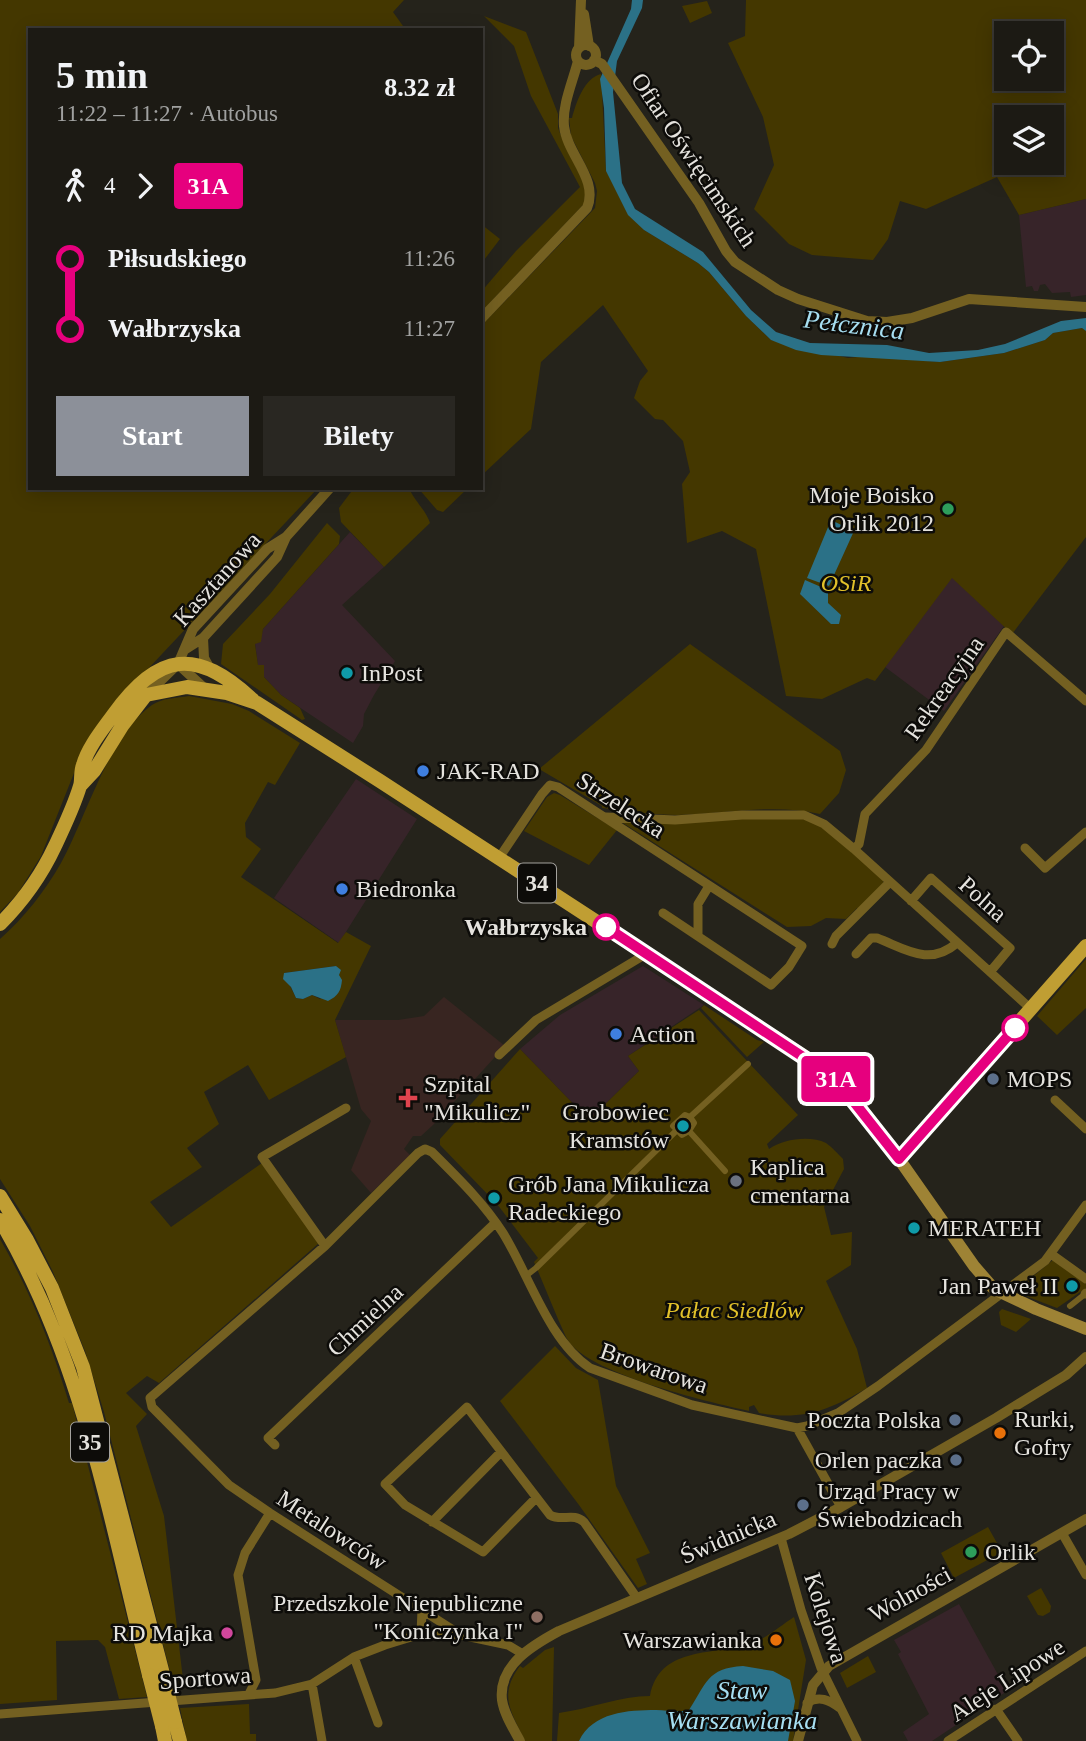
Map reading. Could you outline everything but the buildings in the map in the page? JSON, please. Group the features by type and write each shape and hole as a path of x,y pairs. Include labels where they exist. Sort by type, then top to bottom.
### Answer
{"main road":[{"name":"34","path":"0,924 25,897 37,879 55,846 80,786 82,765 119,707 140,683 180,658 209,667 233,681 257,703 835,1078 899,1159"},
{"name":"34","path":"80,786 94,771 121,726 146,695 174,688 204,688 257,703"},
{"path":"1086,946 899,1159 974,1266 1001,1294 1086,1329"},
{"name":"35","path":"0,1196 46,1276 83,1367 167,1730 180,1741"},
{"name":"35","path":"0,1220 36,1285 68,1365 156,1674"}],"street":[{"path":"483,317 590,203 591,189 570,148 564,127 566,103 571,89 590,63 576,54 584,47 581,0"},
{"name":"Ofiar Oświęcimskich","path":"584,47 594,50 590,63 615,83 699,203 726,251 735,262 778,290 867,321 887,322 912,318 969,299 1086,307"},
{"name":"Kasztanowa","path":"180,658 193,629 267,549 286,537 328,490"},
{"name":"Kasztanowa","path":"146,695 277,557 286,537"},
{"name":"Rekreacyjna","path":"854,849 859,844 865,814 926,750 1006,632 1086,701"},
{"name":"Kasztanowa","path":"203,638 204,658 209,667"},
{"name":"Kasztanowa","path":"180,658 204,688"},
{"name":"Strzelecka","path":"499,858 541,794 550,785 558,787 802,946 789,967 771,985 663,913"},
{"name":"Polna","path":"606,817 676,820 804,815 824,824 1031,1009"},
{"path":"1025,848 1045,868 1086,832"},
{"name":"Polna","path":"911,901 931,878 1010,948 990,972"},
{"path":"832,944 836,936 890,882"},
{"path":"698,935 698,904 709,886"},
{"path":"856,954 871,938 925,956 951,948 957,943"},
{"path":"499,1055 536,1020 640,958 644,953"},
{"path":"690,1117 748,1064"},
{"path":"1055,1100 1086,1129"},
{"path":"325,1246 262,1157 346,1108"},
{"path":"685,1115 690,1117 694,1123 689,1131 682,1135 676,1131 673,1126 675,1122 685,1115"},
{"path":"527,1275 676,1131"},
{"path":"689,1131 725,1171"},
{"name":"Browarowa","path":"325,1246 425,1149 432,1152 495,1223 527,1275 560,1339 580,1361 590,1368 692,1405 796,1427"},
{"path":"842,1507 796,1427 807,1426 838,1413 1045,1261 1086,1206"},
{"name":"Chmielna","path":"275,1445 268,1438 495,1223"},
{"name":"Metalowców","path":"325,1246 150,1398 152,1407 229,1485 270,1513 461,1636 508,1645 523,1654"},
{"path":"1051,1254 1086,1279"},
{"path":"1070,1307 1085,1294"},
{"name":"Świdnicka","path":"523,1654 559,1631 781,1538 842,1507 1002,1415 1066,1375 1086,1357"},
{"path":"536,1498 483,1552 405,1505 385,1484 467,1407 536,1498 554,1517 575,1517 584,1522 637,1598"},
{"path":"432,1522 501,1452"},
{"path":"268,1693 256,1680 238,1575 244,1553 270,1513"},
{"name":"Wolności","path":"798,1741 813,1685 822,1672 834,1662 1086,1519"},
{"path":"1062,1533 1086,1575"},
{"name":"Kolejowa","path":"781,1538 822,1672 857,1741"},
{"path":"421,1634 422,1610"},
{"name":"Sportowa","path":"0,1714 268,1693 313,1684 354,1657 421,1634 461,1636"},
{"name":"Aleje Lipowe","path":"948,1741 1086,1651"},
{"path":"520,1741 502,1700 508,1671 523,1654"},
{"path":"354,1657 378,1723"},
{"path":"249,1694 256,1680"},
{"path":"313,1684 322,1741"},
{"name":"Kolejowa","path":"807,1703 825,1699 841,1708"},
{"path":"996,1709 1018,1741"}],"shaded area":[{"path":"1086,199 1086,295 1071,297 1070,292 1052,293 1045,284 1040,285 1038,291 1034,291 1032,286 1026,287 1019,215"},
{"path":"350,532 384,567 342,605 395,661 364,714 363,726 353,743 281,695 264,677 258,666 255,643 260,642 263,629"},
{"path":"952,577 1004,626 944,711 885,667"},
{"path":"356,779 417,819 339,943 274,898"},
{"path":"643,966 704,1005 628,1056 639,1071 589,1120 520,1049 560,1015"},
{"name":"Szpital \"Mikulicz\"","path":"444,997 505,1046 433,1125 421,1136 413,1136 404,1149 410,1155 371,1193 351,1170 371,1121 361,1109 335,1020 398,1020 424,1016"},
{"path":"959,1604 1007,1691 932,1741 908,1741 903,1732 929,1714 898,1654 901,1652 894,1640"}],"green space":[{"path":"0,0 404,0 393,12 403,26 402,28 28,28 28,490 316,490 146,671 76,768 41,856 18,893 0,912"},
{"path":"746,0 1086,0 1086,199 1019,215 997,177 926,209 900,201 888,239 873,260 812,255 789,244 754,209 774,165 763,117 728,43 745,36"},
{"path":"707,1 712,13 690,23 682,6"},
{"path":"484,16 526,32 558,114 558,128 586,187 584,204 483,310 483,290 516,251 580,187 531,96 514,46"},
{"name":"OSiR","path":"601,74 606,171 644,230 709,272 746,316 771,340 848,358 867,356 940,362 1004,353 1045,340 1053,333 1082,328 1086,331 1086,537 1012,634 952,578 875,681 867,678 822,699 786,696 756,549 722,531 687,543 682,484 690,472 683,441 663,420 655,419 634,398 640,381 648,371 603,305 541,362 531,429 483,474 483,324 595,208 595,183 571,136 569,118 572,118 585,86"},
{"path":"483,226 500,239 483,261"},
{"path":"352,490 410,490 430,523 384,567 341,522 339,508"},
{"path":"420,490 466,490 443,512 437,510"},
{"path":"327,523 340,536 339,544 263,629 261,642 255,644 258,665 264,665 264,677 281,695 300,708 305,719 302,720 221,664 223,644 270,594"},
{"path":"690,644 840,751 846,770 839,793 820,814 767,809 669,815 602,808 539,769"},
{"path":"189,696 232,704 249,711 300,743 275,785 268,782 245,823 246,837 261,849 241,877 338,943 346,932 371,946 335,1020 346,1057 269,1100 248,1065 204,1092 219,1124 187,1148 202,1167 150,1202 171,1227 262,1163 319,1243 159,1383 147,1376 126,1393 147,1414 136,1426 164,1516 184,1688 175,1691 104,1412 85,1351 53,1272 30,1226 0,1179 0,939 26,913 55,873 123,735 152,705","holes":["336,966 339,975 320,999 312,995 303,999 296,998 284,973"]},
{"path":"554,793 617,830 589,865 524,831 547,797"},
{"path":"615,818 803,818 821,825 883,880 883,883 859,910 857,908 846,919 826,918 811,926 787,927"},
{"path":"1086,959 1086,1008 1057,1035 1037,1016"},
{"path":"704,1005 764,1042 747,1057 701,1008"},
{"name":"Pałac Siedlów","path":"699,1010 798,1115 767,1144 769,1149 789,1141 812,1139 826,1143 843,1159 844,1169 824,1207 831,1235 852,1232 851,1265 826,1281 857,1349 867,1388 815,1412 774,1415 759,1413 754,1405 749,1407 749,1411 706,1401 621,1374 577,1350 566,1337 558,1319 534,1262 538,1258 497,1204 440,1145 440,1139 520,1049 589,1120 639,1071 628,1056"},
{"path":"0,1239 31,1299 69,1403 72,1403 147,1697 119,1699 105,1647 98,1640 56,1641 57,1700 0,1704"},
{"path":"1053,1260 1086,1284 1086,1288 1057,1308 1023,1295 1020,1287"},
{"path":"1002,1309 1031,1319 1016,1332 1001,1325 999,1312"},
{"path":"555,1346 576,1368 598,1380 616,1486 650,1553 636,1559 647,1584 638,1588 500,1401"},
{"name":"Orlik","path":"988,1527 1002,1552 954,1578 941,1553"},
{"path":"1041,1588 1051,1606 1050,1612 1043,1616 1038,1615 1027,1596"},
{"path":"794,1617 806,1660 793,1741 557,1741 559,1713 650,1696 655,1680 675,1661 753,1643"},
{"path":"554,1647 552,1741 525,1741 509,1703 508,1695 513,1676 520,1666 523,1668 545,1650"},
{"path":"868,1656 876,1672 847,1688 840,1673"},
{"path":"249,1704 250,1734 256,1734 256,1741 187,1741 180,1708"}],"water":[{"path":"632,0 643,0 642,8 617,61 613,92 622,183 635,209 703,252 751,310 776,332 810,343 887,345 929,353 978,350 1005,344 1061,321 1086,318 1086,331 1082,328 1053,333 1045,340 1004,353 940,362 821,355 796,350 771,340 746,316 709,272 644,230 628,215 606,171 604,108 600,79 631,9"},
{"path":"831,520 854,531 829,586 807,578"},
{"path":"805,580 828,590 828,603 841,615 839,624 831,624 800,594"},
{"path":"336,966 341,970 341,987 337,995 328,1001 312,995 303,999 296,998 283,979 284,973"},
{"name":"Staw Warszawianka","path":"743,1666 773,1671 790,1680 795,1701 788,1741 579,1741 593,1724 612,1715 634,1711 689,1710 704,1685 715,1674 731,1667"}],"bus line":[{"name":"31A","path":"606,927 835,1078 899,1159 1015,1028"}],"place":[{"name":"Moje Boisko Orlik 2012","path":"948,509"},
{"name":"InPost","path":"347,673"},
{"name":"JAK-RAD","path":"423,771"},
{"name":"Biedronka","path":"342,889"},
{"name":"Wałbrzyska","path":"606,927"},
{"name":"Action","path":"616,1034"},
{"name":"MOPS","path":"993,1079"},
{"name":"Szpital \"Mikulicz\"","path":"408,1098"},
{"name":"Grobowiec Kramstów","path":"683,1126"},
{"name":"Kaplica cmentarna","path":"736,1181"},
{"name":"Grób Jana Mikulicza Radeckiego","path":"494,1198"},
{"name":"MERATEH","path":"914,1228"},
{"name":"Jan Paweł II","path":"1072,1286"},
{"name":"Poczta Polska","path":"955,1420"},
{"name":"Rurki, Gofry","path":"1000,1433"},
{"name":"Orlen paczka","path":"956,1460"},
{"name":"Urząd Pracy w Świebodzicach","path":"803,1505"},
{"name":"Orlik","path":"971,1552"},
{"name":"Przedszkole Niepubliczne \"Koniczynka I\"","path":"537,1617"},
{"name":"RD Majka","path":"227,1633"},
{"name":"Warszawianka","path":"776,1640"}],"water label":[{"name":"Pełcznica","path":"854,325"}]}
